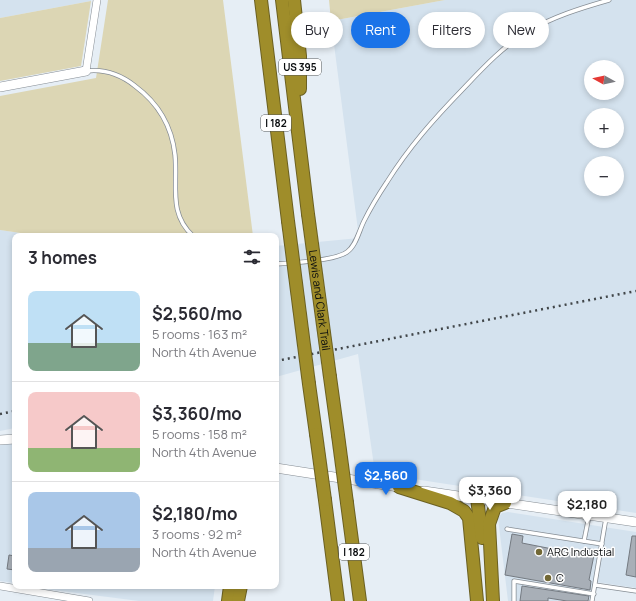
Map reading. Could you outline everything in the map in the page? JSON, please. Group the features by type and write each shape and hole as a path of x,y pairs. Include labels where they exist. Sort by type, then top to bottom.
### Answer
{"highway":[{"name":"Lewis and Clark Trail","path":"261,0 288,221 338,599"},
{"name":"Lewis and Clark Trail","path":"282,0 308,214 360,601"},
{"name":"US 395","path":"294,0 300,56 299,134"},
{"path":"399,487 450,503 464,511 469,518"},
{"path":"477,498 469,518 477,601"},
{"path":"477,498 490,601"},
{"path":"493,601 488,524 495,507 505,503"},
{"path":"228,601 230,589"},
{"path":"238,601 240,589"}],"main road":[{"path":"0,88 86,71"},
{"path":"0,440 12,439"},
{"path":"279,468 636,522"}],"street":[{"path":"86,71 97,0"},
{"path":"0,586 12,587"},
{"path":"29,589 89,601"}],"lane":[{"path":"279,264 331,258 348,252 352,247 374,202 407,152 428,126 491,60 517,39 538,26 572,12 608,0"},
{"path":"86,71 98,70 125,79 141,90 162,114 170,130 174,146 177,209 182,222 191,233"},
{"path":"584,542 589,515"},
{"path":"592,601 606,517"},
{"path":"507,529 602,544"},
{"path":"514,601 514,581 594,594"},
{"path":"595,585 636,591"}],"shaded area":[{"path":"0,0 91,0 91,1 0,18"},
{"path":"108,0 223,0 253,233 20,233 0,230 0,96 96,78"},
{"path":"329,0 445,0 380,12 351,12 351,17 343,19 343,12 330,12"},
{"path":"445,0 636,0 636,513 375,473 358,354 279,376 279,246 359,238 334,48 343,48 343,19 351,17 351,48 410,48 410,12 380,12"},
{"path":"91,1 81,66 0,81 0,18"},
{"path":"0,230 20,233 12,233 12,429 0,431"},
{"path":"12,443 12,583 0,581 0,444"},
{"path":"508,512 636,532 636,588 596,582 593,601 508,601 498,518 502,513"},
{"path":"46,589 215,589 213,601 139,601"}],"building":[{"path":"512,534 523,536 522,543 583,555 584,548 595,550 589,580 591,581 590,590 505,575"},
{"path":"632,536 636,536 636,577 626,575"},
{"path":"9,555 12,556 12,570 7,569"},
{"path":"522,586 589,596 588,601 567,601 548,598 548,601 520,601"}],"railway":[{"path":"279,360 636,291"},
{"path":"0,414 12,412"}],"place":[{"name":"ARG Industial","path":"539,552"},
{"name":"C","path":"548,578"}]}
